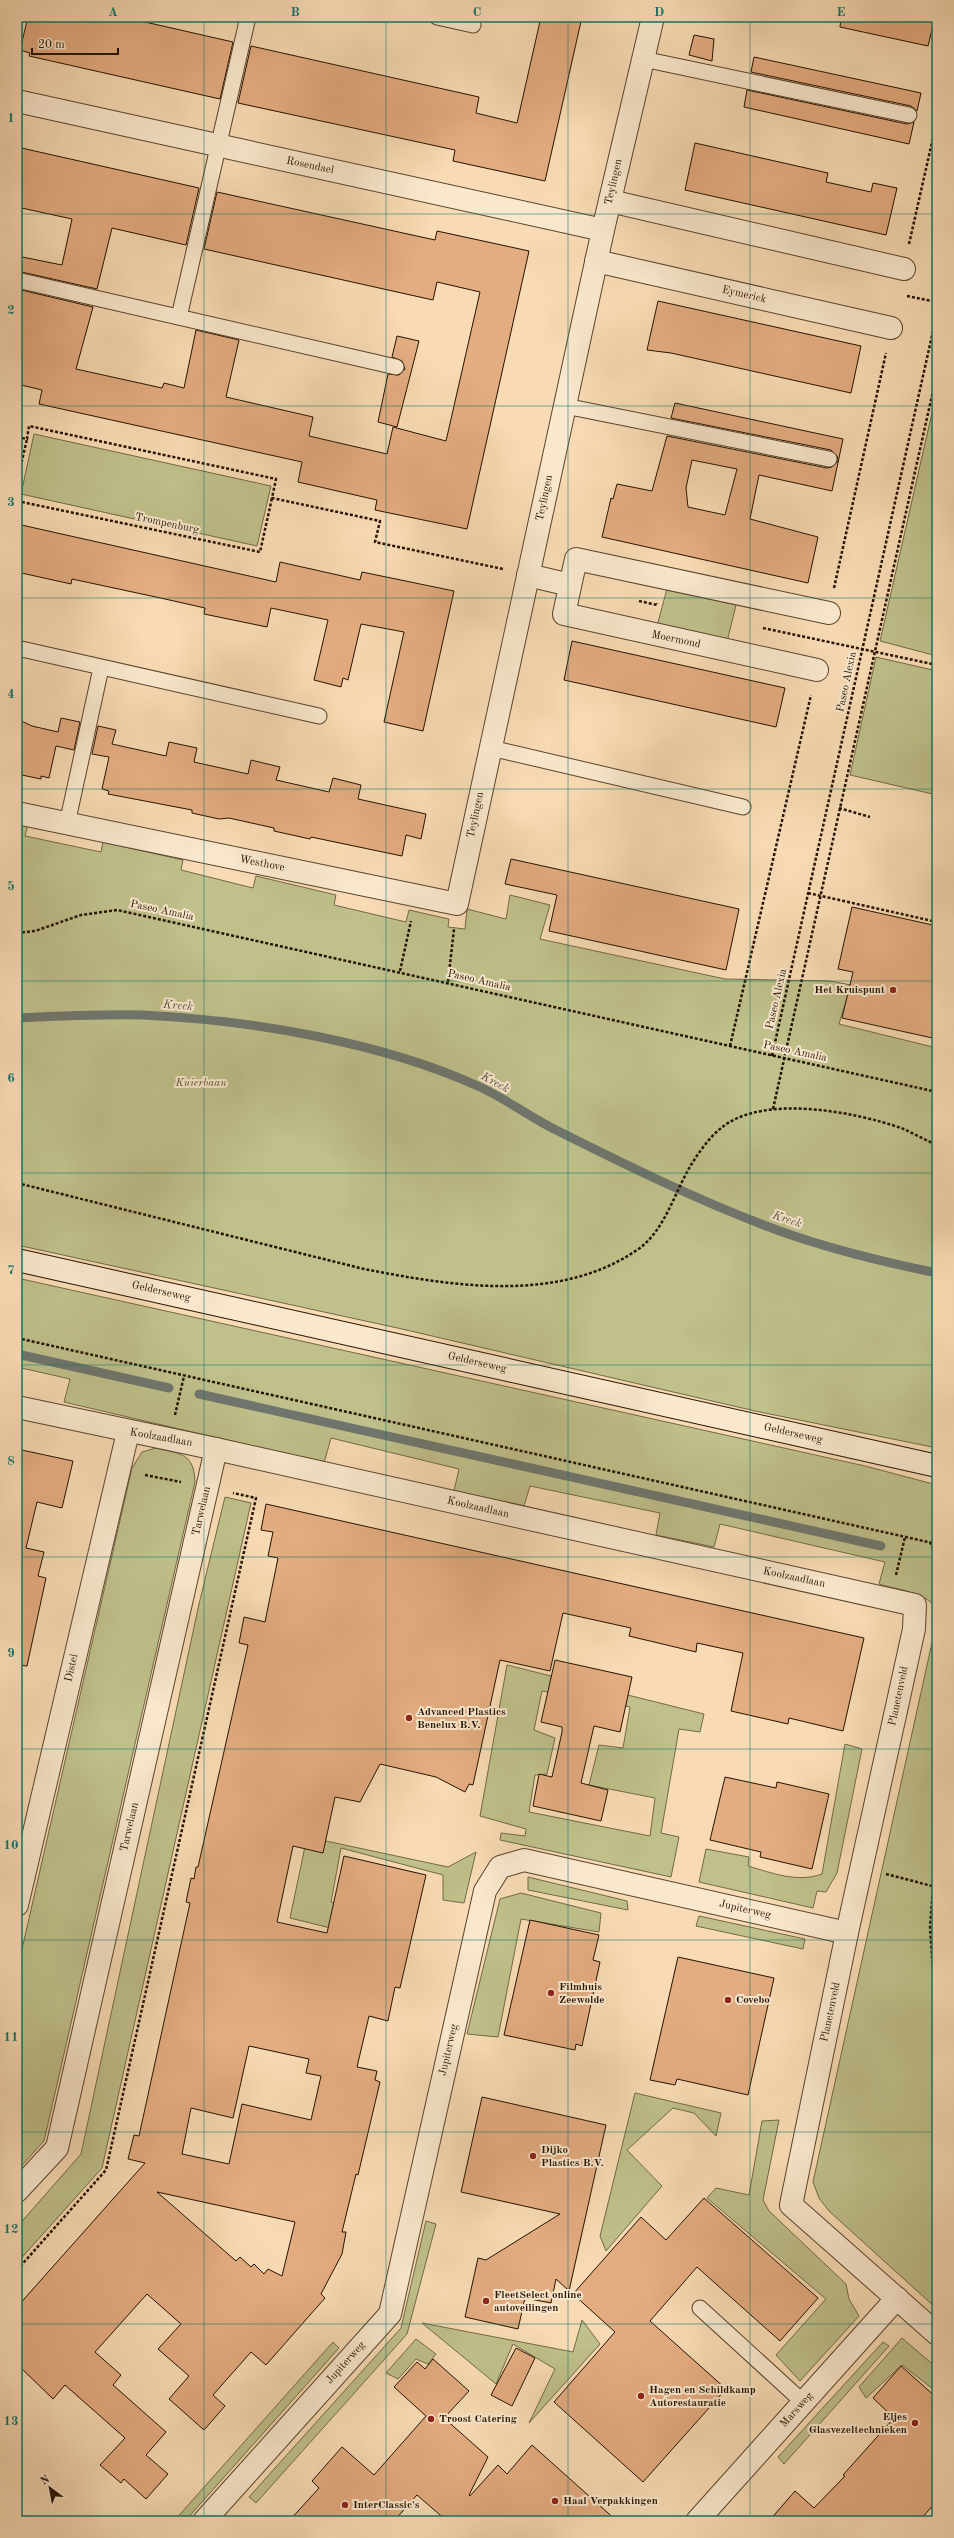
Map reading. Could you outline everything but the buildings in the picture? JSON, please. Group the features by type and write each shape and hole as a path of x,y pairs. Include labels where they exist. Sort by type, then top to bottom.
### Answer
{"street":[{"name":"Teylingen","path":"457,904 596,261 653,17"},
{"name":"Rosendael","path":"17,101 603,230"},
{"path":"610,201 904,269"},
{"name":"Eymerick","path":"596,261 891,328"},
{"name":"Moermond","path":"817,670 564,614 570,585 576,559 829,612"},
{"path":"528,575 570,585"},
{"name":"Westhove","path":"17,813 457,904"},
{"name":"Gelderseweg","path":"17,1260 937,1466"},
{"name":"Koolzaadlaan","path":"17,1407 128,1432 216,1449 891,1599 915,1605 914,1629"},
{"name":"Distel","path":"17,1905 128,1432"},
{"name":"Tarwelaan","path":"17,2191 57,2148 216,1449"},
{"name":"Planetenveld","path":"914,1629 847,1933 791,2205 937,2334"},
{"name":"Jupiterweg","path":"204,2521 390,2314 484,1891 500,1866 524,1860 847,1933"},
{"name":"Marsweg","path":"697,2521 897,2298"}],"lane":[{"path":"179,317 217,145 248,17"},
{"path":"437,17 473,25"},
{"path":"643,59 909,115"},
{"path":"17,280 396,367"},
{"path":"565,406 830,459"},
{"path":"17,648 319,716"},
{"path":"67,824 101,668"},
{"path":"491,748 743,807"},
{"path":"700,2308 804,2402"}],"path":[{"path":"937,120 898,294 937,302"},
{"name":"Paseo Alexia","path":"772,1056 937,313"},
{"path":"730,1046 817,670 891,328"},
{"path":"773,1109 937,373"},
{"name":"Trompenburg","path":"17,482 29,426 276,479 260,552 17,501"},
{"path":"17,437 27,439"},
{"path":"272,498 380,521 375,542 528,575"},
{"path":"758,627 937,665"},
{"path":"839,808 870,817"},
{"path":"808,893 937,922"},
{"path":"400,971 418,896"},
{"path":"448,982 457,904"},
{"name":"Paseo Amalia","path":"17,933 35,931 81,915 117,910 400,971 937,1092"},
{"path":"17,1183 364,1269 415,1279 521,1286 566,1280 607,1267 638,1249 656,1232 698,1154 720,1128 745,1115 791,1107 863,1118 902,1129 937,1145"},
{"path":"17,1338 937,1544"},
{"path":"169,1439 184,1376"},
{"path":"17,2270 106,2170 256,1498"},
{"path":"891,1599 905,1537"},
{"path":"930,1542 937,1557"},
{"path":"937,1836 930,1927 937,2030"}],"green space":[{"path":"937,391 937,656 880,641"},
{"path":"34,434 271,486 257,546 21,494"},
{"path":"668,585 737,601 727,642 657,626"},
{"path":"876,657 937,671 937,795 850,775"},
{"name":"Kuierbaan","path":"17,823 28,825 25,836 101,852 103,842 183,860 181,870 253,888 256,876 336,895 334,905 406,922 409,910 449,919 448,927 465,929 467,909 506,919 510,895 550,905 540,939 725,979 830,981 851,985 839,1024 937,1048 937,1448 755,1411 402,1329 17,1245"},
{"path":"17,1278 865,1466 937,1485 937,1611 933,1605 920,1596 879,1584 885,1562 720,1524 714,1547 656,1535 660,1513 530,1486 524,1506 454,1491 459,1469 331,1438 324,1463 64,1402 70,1379 17,1367"},
{"path":"156,1448 179,1454 189,1460 194,1472 195,1482 44,2141 17,2171 17,1971 132,1468 142,1452"},
{"path":"225,1497 251,1503 102,2168 17,2263 17,2227 81,2154 199,1604"},
{"path":"937,1620 937,2309 829,2211 819,2198 813,2182"},
{"path":"507,1665 704,1714 700,1732 679,1729 661,1833 679,1837 671,1877 500,1840 501,1833 525,1836 526,1829 480,1816","holes":["542,1691 630,1707 623,1748 599,1745 589,1785 655,1798 650,1836 529,1812 535,1775 547,1774 555,1738 534,1730"]},
{"path":"845,1744 862,1749 837,1873 826,1892 817,1891 813,1908 699,1882 706,1849 749,1857 748,1866 775,1874 803,1878 822,1874"},
{"path":"307,1837 448,1867 476,1852 464,1903 443,1900 443,1875 341,1848 331,1902 375,1917 371,1938 290,1918"},
{"path":"528,1877 627,1901 628,1910 528,1890"},
{"path":"521,1893 601,1913 599,1932 521,1919 498,2037 467,2034 500,1899"},
{"path":"699,1916 805,1939 803,1949 696,1926"},
{"path":"635,2093 721,2113 716,2136 694,2113 673,2108 627,2150 662,2186 606,2251 600,2236"},
{"path":"779,2120 763,2200 769,2211 846,2284 849,2299 859,2316 800,2381 776,2355 826,2299 707,2198 716,2188 749,2195 762,2121"},
{"path":"426,2221 436,2224 407,2334 256,2503 249,2497 401,2328"},
{"path":"582,2320 600,2344 529,2423 555,2369 513,2344 496,2384 422,2323 573,2352"},
{"path":"902,2338 937,2368 937,2392 902,2365 866,2398 859,2387"},
{"path":"416,2339 436,2354 428,2364 416,2359 398,2379 386,2373"},
{"path":"333,2342 339,2348 185,2521 174,2521"},
{"path":"883,2342 889,2346 784,2464 778,2457"}],"waterway":[{"name":"Kreek","path":"17,1018 143,1015 227,1022 315,1036 401,1057 442,1071 480,1087 546,1125 610,1157 721,1208 777,1230 836,1249 876,1260 937,1273"},
{"path":"17,1354 169,1388"},
{"path":"199,1394 881,1546"}],"place":[{"name":"Het Kruispunt","path":"893,990"},
{"name":"Advanced Plastics Benelux B.V.","path":"409,1718"},
{"name":"Filmhuis Zeewolde","path":"551,1993"},
{"name":"Covebo","path":"728,2000"},
{"name":"Dijko Plastics B.V.","path":"533,2156"},
{"name":"FleetSelect online autoveilingen","path":"486,2301"},
{"name":"Hagen en Schildkamp Autorestauratie","path":"641,2396"},
{"name":"Troost Catering","path":"431,2419"},
{"name":"Eljes Glasvezeltechnieken","path":"915,2423"},
{"name":"Haal Verpakkingen","path":"555,2501"},
{"name":"InterClassic's","path":"345,2505"}]}
